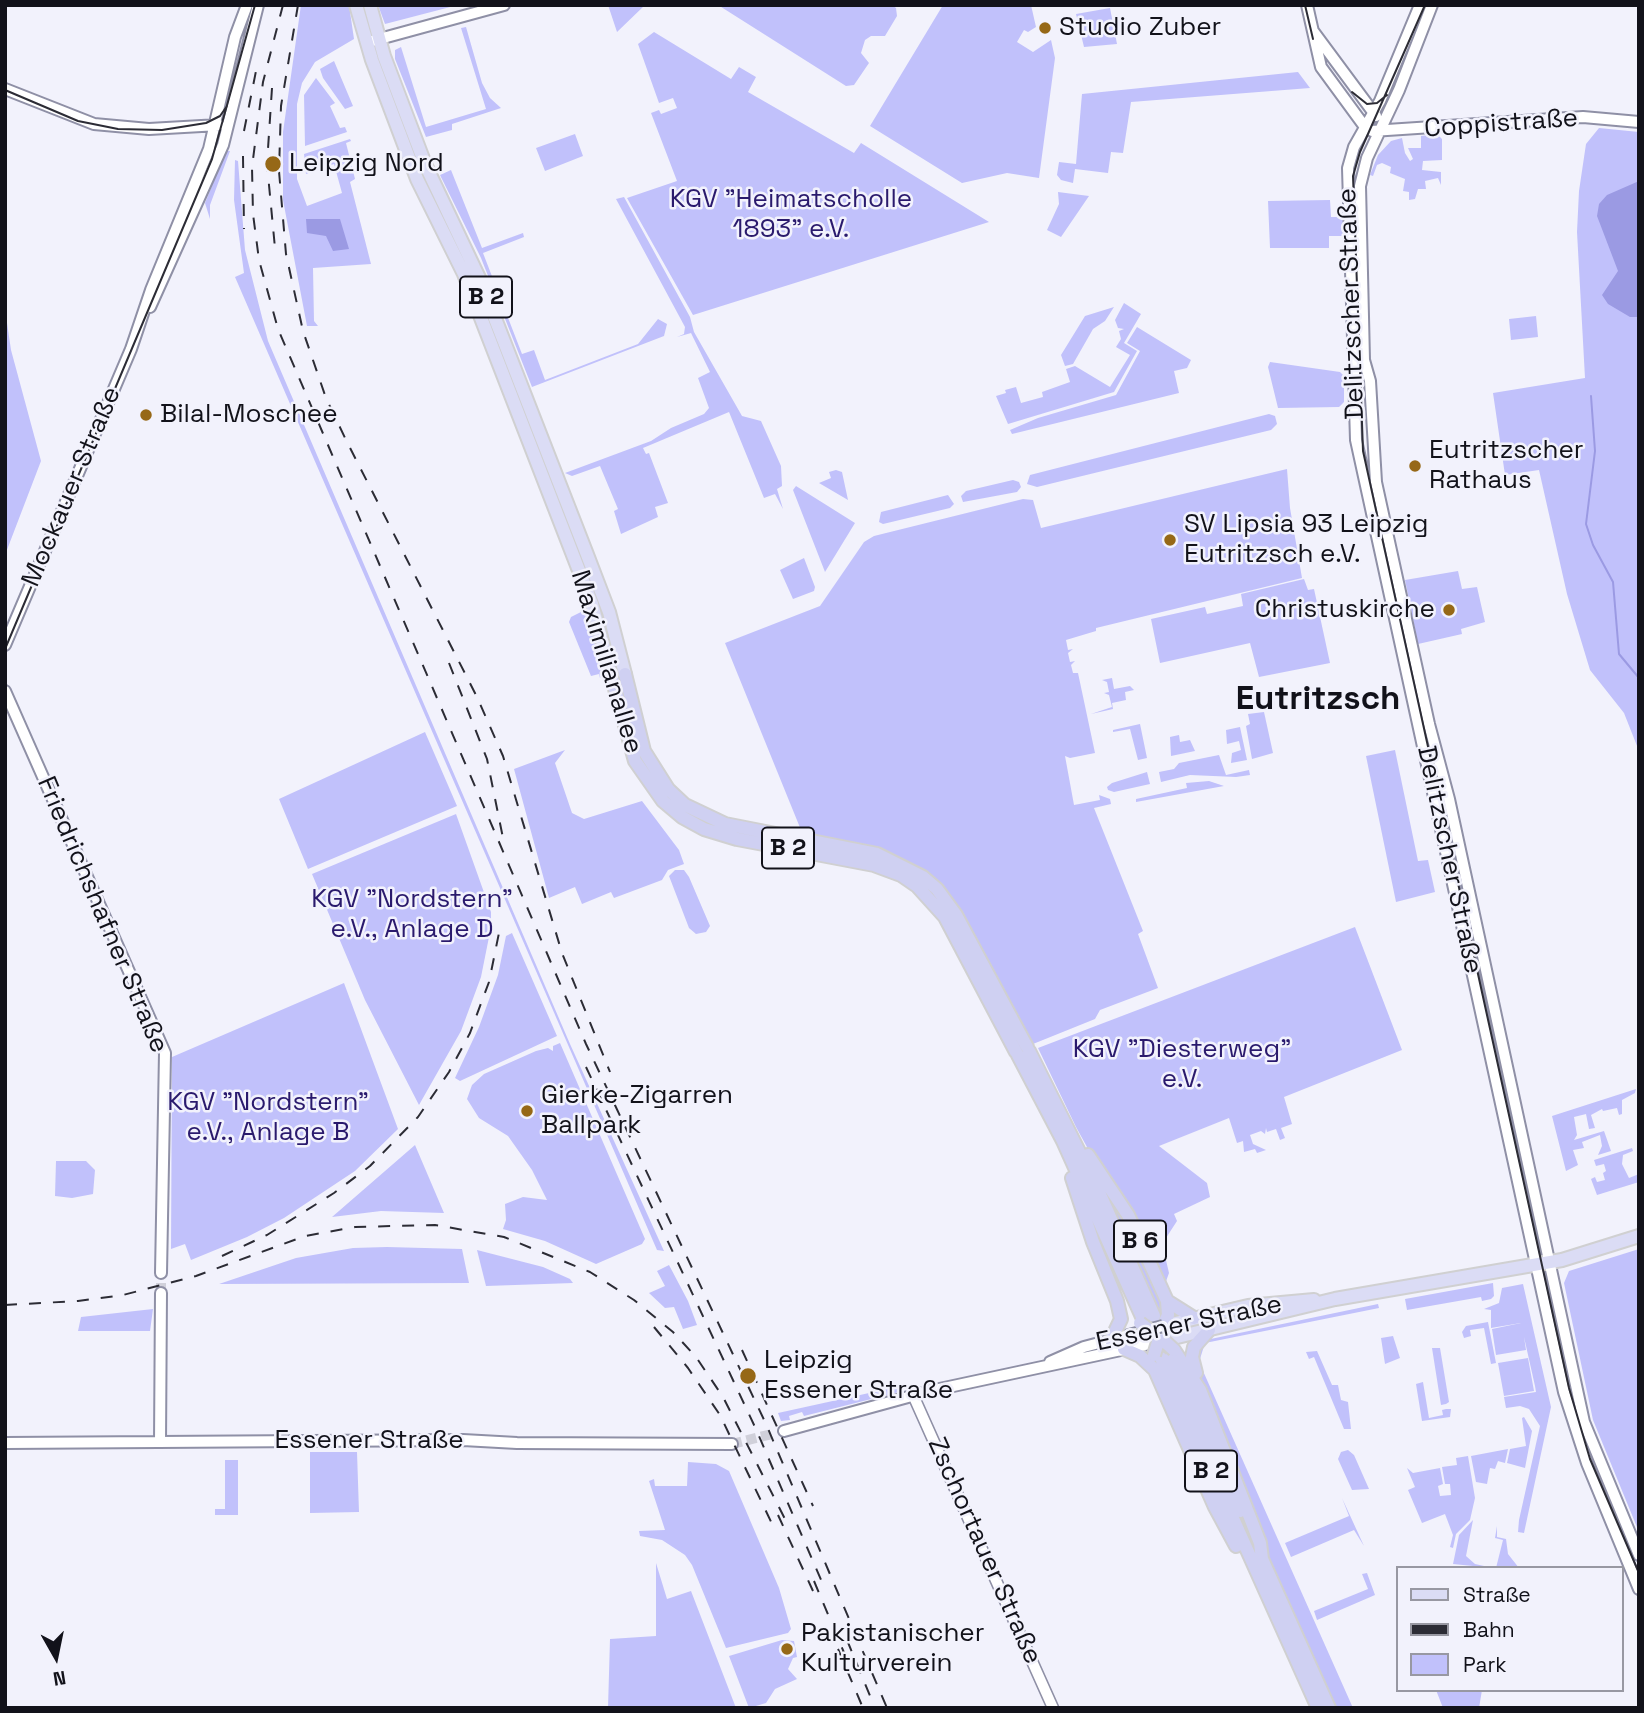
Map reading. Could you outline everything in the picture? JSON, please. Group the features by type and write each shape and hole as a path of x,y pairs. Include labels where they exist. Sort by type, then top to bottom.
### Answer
{"highway":[{"name":"Maximilianallee","path":"618,676 635,761 663,801 682,817 704,829 737,839 874,865 901,875 917,886 945,917 1066,1124 1261,1584 1318,1708"},
{"name":"Maximilianallee","path":"1023,1051 1262,1559"},
{"name":"B 6","path":"1066,1124 1076,1133 1128,1215 1167,1301"},
{"name":"B 6","path":"1063,1140 1065,1156 1093,1242 1117,1301 1157,1340"},
{"path":"1111,1340 1121,1319 1117,1301"},
{"path":"1167,1301 1194,1318"},
{"path":"1124,1349 1140,1356 1157,1340 1168,1315 1167,1301"},
{"path":"1209,1330 1198,1341 1192,1357 1200,1390 1260,1543 1262,1559"},
{"path":"1157,1340 1200,1390"},
{"name":"B 2","path":"1262,1559 1329,1708"}],"main road":[{"name":"Mockauer Straße","path":"139,328 150,289 209,149 234,37 247,5"},
{"name":"Mockauer Straße","path":"6,641 139,328 160,289 220,150 258,5"},
{"name":"Maximilianallee","path":"356,5 432,182 480,280 609,612 618,676"},
{"name":"Maximilianallee","path":"370,5 372,41"},
{"path":"372,41 504,5"},
{"path":"1307,5 1321,67 1365,127"},
{"name":"Delitzscher Straße","path":"1420,5 1374,111 1354,147 1348,169 1356,440 1536,1264 1576,1431 1639,1589"},
{"name":"Delitzscher Straße","path":"1432,5 1364,167 1360,198 1364,360 1370,381 1376,482 1429,724 1450,799 1584,1422 1639,1555"},
{"path":"1311,29 1374,111 1379,132"},
{"path":"5,89 94,124 149,129 194,125 214,127 229,118"},
{"path":"194,125 219,107"},
{"name":"Coppistraße","path":"1365,127 1379,132 1556,118 1639,122"},
{"path":"214,127 220,150"},
{"name":"Friedrichshafner Straße","path":"5,691 165,1053 161,1273"},
{"name":"Essener Straße","path":"778,1433 913,1395 1046,1364 1124,1349 1335,1300 1550,1262 1639,1236"},
{"path":"160,1441 161,1293"},
{"name":"Essener Straße","path":"1046,1364 1063,1355 1111,1340 1157,1340 1194,1318 1265,1304 1335,1300"},
{"name":"Essener Straße","path":"5,1443 439,1440 732,1444"}],"street":[{"name":"Zschortauer Straße","path":"913,1395 1054,1708"}],"green space":[{"path":"301,5 349,5 354,39 315,62 302,83 297,104 297,179 307,206 342,193 334,164 306,174 304,154 350,139 351,141 346,143 355,179 350,182 371,264 313,268 314,321 318,326 307,326 283,200 283,132"},
{"path":"378,5 458,5 385,24"},
{"path":"608,5 642,5 644,6 617,32"},
{"path":"718,5 892,5 896,8 897,16 885,36 871,36 865,40 861,53 869,63 854,85 846,86"},
{"path":"943,5 1031,5 1036,27 1028,32 1024,30 1017,42 1033,52 1051,40 1055,58 1039,178 1007,173 962,183 870,126"},
{"path":"1110,8 1117,44 1084,47 1076,14"},
{"path":"466,27 482,83 490,98 501,108 452,124 452,130 426,137 395,59 395,50 401,47 426,127 486,109 461,28"},
{"name":"KGV \"Heimatscholle 1893\" e.V.","path":"654,32 731,79 739,67 756,77 748,92 854,153 861,143 989,222 693,315 627,198 677,181 651,113 659,110 661,114 677,108 673,98 659,103 638,44"},
{"path":"334,61 353,106 345,109 323,78 320,69"},
{"path":"1298,72 1310,88 1131,102 1123,153 1111,152 1108,173 1075,169 1073,183 1061,180 1057,175 1059,162 1076,164 1082,94"},
{"path":"316,78 335,103 330,106 340,128 345,127 347,132 305,146 304,95"},
{"path":"1599,128 1639,132 1639,751 1624,713 1590,670 1567,594 1539,470 1505,475 1493,393 1585,378 1577,232 1579,191 1586,144"},
{"path":"575,134 583,156 545,171 536,148"},
{"path":"1437,134 1442,139 1442,160 1423,161 1422,170 1441,172 1441,185 1438,178 1425,181 1426,189 1418,189 1415,199 1409,200 1409,192 1403,191 1405,179 1390,173 1391,167 1382,163 1377,165 1373,176 1370,175 1378,155 1391,141 1402,138 1410,161 1413,159 1408,148 1421,148 1421,136"},
{"path":"226,151 230,151 210,205 210,219 205,203"},
{"path":"235,160 238,161 245,250 268,341 570,1044 664,1251 657,1250 235,277 244,273 234,200"},
{"path":"451,170 482,248 523,233 524,237 483,253 522,354 534,350 545,380 638,344 658,319 667,324 664,336 532,387 481,258 440,175"},
{"path":"1058,192 1089,196 1061,237 1047,230 1059,204"},
{"path":"624,197 690,317 694,332 742,416 761,421 781,466 782,486 777,489 783,509 775,494 764,498 729,412 643,448 646,454 649,453 668,503 655,507 658,517 621,534 614,511 618,509 600,466 572,476 565,473 651,441 671,428 704,414 709,408 698,378 710,372 691,333 677,337 684,334 685,327 616,199"},
{"path":"1330,200 1331,217 1343,217 1344,236 1329,236 1329,248 1270,248 1268,201"},
{"path":"1124,303 1141,314 1124,343 1137,351 1114,392 1008,424 996,396 1006,393 1005,390 1016,387 1021,403 1043,397 1042,392 1070,382 1066,369 1075,366 1110,387 1130,355 1116,347 1121,339 1119,331 1124,329 1118,328 1115,320"},
{"path":"1114,307 1105,321 1093,329 1073,364 1065,366 1061,355 1085,316"},
{"path":"6,316 11,350 41,461 5,555"},
{"path":"1536,316 1538,337 1511,340 1509,319"},
{"path":"1137,327 1191,360 1187,368 1174,371 1179,393 1012,434 1010,430 1038,418 1116,395 1140,351 1127,343"},
{"path":"1270,362 1340,372 1344,376 1344,402 1339,407 1278,408 1268,367"},
{"path":"1269,414 1275,416 1277,424 1271,430 1037,487 1027,484 1030,475"},
{"path":"1287,469 1290,508 1302,578 1096,628 1096,631 1066,640 1068,650 1073,649 1068,653 1070,662 1075,661 1071,665 1073,673 1078,673 1095,753 1070,758 1065,756 1074,805 1100,800 1099,795 1110,799 1111,804 1094,808 1143,931 1138,934 1158,988 1100,1010 1095,1019 1033,1044 998,983 921,872 891,855 803,835 725,643 820,606 864,542 874,536 1023,499 1033,500 1041,528"},
{"path":"829,472 842,472 848,500 819,483 831,478"},
{"path":"1013,480 1019,482 1021,487 1017,492 963,502 961,496 966,491"},
{"path":"796,486 855,523 825,572 793,490"},
{"path":"948,495 954,504 950,508 883,524 879,522 881,512"},
{"path":"804,558 815,587 814,591 793,599 780,570"},
{"path":"1458,571 1462,589 1477,587 1485,622 1461,629 1462,634 1418,644 1405,580"},
{"path":"1304,579 1308,590 1314,589 1330,663 1259,677 1250,643 1160,663 1151,619 1205,607 1207,614 1243,606 1241,594"},
{"path":"587,609 605,672 600,678 599,674 591,676 569,622 571,617"},
{"path":"1112,678 1114,689 1130,686 1134,690 1125,692 1126,700 1112,703 1113,709 1091,714 1112,707 1109,695 1104,693 1109,692 1107,682 1102,680"},
{"path":"1264,712 1273,753 1252,759 1246,726 1250,724 1248,714"},
{"path":"1140,724 1147,758 1138,760 1130,729 1113,730"},
{"path":"1240,727 1247,760 1231,763 1232,753 1241,750 1239,741 1227,744 1226,730"},
{"path":"425,732 457,806 308,869 279,799"},
{"path":"1179,735 1180,742 1190,740 1195,751 1171,756 1170,737"},
{"path":"565,750 555,763 572,813 584,819 642,801 679,850 684,864 668,870 662,880 614,898 611,892 582,904 575,887 549,898 514,769"},
{"path":"1395,750 1418,861 1428,860 1435,892 1396,902 1366,756"},
{"path":"1219,755 1226,775 1249,770 1250,775 1236,777 1190,775 1161,782 1159,772 1174,769 1179,763"},
{"path":"1147,772 1150,784 1114,792 1108,790 1107,787 1112,783"},
{"path":"1209,781 1224,786 1136,802 1136,799 1187,788 1186,783"},
{"name":"KGV \"Nordstern\" e.V., Anlage D","path":"456,814 491,912 491,927 481,977 461,1031 419,1105 365,1000 312,874"},
{"path":"675,870 684,870 689,877 710,926 706,932 696,934 689,928 669,876"},
{"name":"KGV \"Diesterweg\" e.V.","path":"1355,927 1402,1050 1284,1097 1292,1124 1281,1128 1285,1138 1280,1140 1276,1129 1267,1132 1266,1128 1265,1134 1261,1131 1250,1135 1253,1144 1266,1150 1257,1153 1255,1149 1244,1152 1243,1141 1237,1143 1229,1118 1159,1146 1207,1183 1210,1197 1174,1214 1177,1221 1166,1238 1161,1239 1169,1273 1164,1287 1076,1127 1038,1048"},
{"path":"512,933 557,1036 460,1081 455,1078 479,1027 498,975 506,936"},
{"name":"KGV \"Nordstern\" e.V., Anlage B","path":"344,983 398,1129 355,1171 284,1218 191,1260 185,1244 171,1249 172,1057"},
{"path":"560,1043 645,1239 642,1244 596,1264 545,1241 503,1229 506,1220 505,1204 523,1197 547,1200 532,1170 508,1136 479,1118 467,1099 472,1085 484,1074 536,1051 548,1048 553,1051 553,1046"},
{"path":"1636,1089 1635,1093 1622,1100 1622,1114 1619,1115 1617,1108 1602,1109 1591,1115 1595,1128 1589,1129 1586,1114 1574,1117 1577,1135 1574,1140 1604,1131 1611,1151 1598,1155 1602,1146 1600,1135 1582,1142 1584,1148 1573,1150 1578,1165 1566,1171 1552,1116"},
{"path":"415,1145 444,1213 381,1211 332,1217"},
{"path":"1632,1148 1633,1151 1623,1155 1622,1164 1629,1178 1639,1174 1639,1182 1597,1195 1591,1179 1595,1177 1597,1182 1605,1180 1603,1173 1606,1171 1604,1164 1596,1166 1594,1160"},
{"path":"56,1161 86,1161 95,1170 93,1194 72,1198 55,1196"},
{"path":"1116,1206 1164,1309 1158,1313 1110,1207"},
{"path":"353,1248 462,1249 469,1283 219,1284 296,1258"},
{"path":"1639,1249 1639,1532 1593,1420 1564,1283 1569,1271"},
{"path":"477,1250 543,1267 570,1279 573,1283 486,1286"},
{"path":"669,1265 697,1325 683,1329 674,1307 665,1308 649,1293 665,1286 657,1271"},
{"path":"1493,1283 1494,1296 1491,1299 1482,1301 1481,1297 1407,1310 1405,1299"},
{"path":"1523,1284 1551,1407 1524,1533 1518,1532 1519,1520 1540,1426 1529,1409 1520,1406 1506,1408 1504,1397 1536,1392 1535,1386 1524,1337 1526,1350 1496,1355 1492,1329 1521,1323 1491,1328 1491,1310 1484,1309 1499,1303 1502,1288"},
{"path":"1378,1304 1379,1308 1205,1343 1199,1362 1353,1708 1335,1708 1264,1548 1227,1439 1195,1366 1201,1341"},
{"path":"153,1309 150,1331 78,1331 81,1317"},
{"path":"1488,1322 1496,1363 1491,1364 1484,1328 1470,1330 1471,1336 1464,1338 1462,1332 1466,1326"},
{"path":"1393,1336 1400,1358 1385,1364 1381,1338"},
{"path":"1432,1348 1440,1348 1449,1402 1446,1404 1441,1405"},
{"path":"1317,1351 1332,1385 1338,1385 1341,1400 1348,1402 1351,1429 1344,1429 1314,1357 1309,1359 1306,1352"},
{"path":"1528,1358 1534,1391 1504,1396 1498,1363"},
{"path":"1423,1382 1429,1418 1443,1415 1442,1410 1446,1409 1451,1409 1450,1417 1422,1421 1416,1384"},
{"path":"901,1386 899,1392 804,1416 802,1412 789,1416 790,1420 781,1421 778,1413"},
{"path":"1524,1417 1532,1431 1525,1468 1507,1463 1510,1449 1526,1446"},
{"path":"1508,1449 1505,1463 1498,1461 1495,1469 1490,1468 1487,1484 1476,1482 1471,1456"},
{"path":"1348,1450 1354,1455 1369,1489 1352,1490 1338,1459 1341,1452"},
{"path":"310,1452 357,1452 359,1512 310,1513"},
{"path":"1468,1456 1475,1498 1470,1520 1456,1534 1453,1548 1450,1547 1453,1535 1445,1514 1422,1523 1408,1490 1415,1487 1407,1468 1413,1473 1440,1468 1443,1484 1438,1486 1440,1496 1451,1495 1450,1484 1445,1484 1442,1467 1457,1465 1456,1458"},
{"path":"225,1460 238,1460 238,1515 215,1515 215,1509 225,1509"},
{"path":"688,1462 716,1464 729,1471 779,1588 791,1629 788,1633 726,1648 692,1565 685,1555 662,1540 640,1536 639,1531 665,1530 649,1481 654,1479 655,1486 687,1486"},
{"path":"1342,1498 1364,1546 1354,1530 1291,1557 1285,1543 1349,1516"},
{"path":"1473,1520 1466,1556 1475,1564 1484,1566 1453,1564 1459,1535"},
{"path":"1497,1526 1497,1537 1506,1539 1508,1554 1517,1566 1496,1566 1503,1540 1495,1538"},
{"path":"656,1563 667,1599 691,1591 736,1708 608,1708 610,1639 656,1636"},
{"path":"1367,1573 1375,1595 1317,1620 1314,1611 1368,1589 1362,1574"},
{"path":"782,1640 794,1641 797,1657 793,1658 788,1669 797,1679 775,1689 766,1703 749,1708 729,1656"},
{"path":"1437,1692 1482,1692 1479,1708 1443,1708"}],"shaded area":[{"path":"1639,181 1639,317 1630,317 1608,304 1602,295 1618,271 1597,216 1599,204 1607,195"},
{"path":"306,219 340,219 349,249 333,251 326,236 307,233"}],"waterway":[{"path":"1591,396 1595,451 1586,524 1593,545 1613,582 1619,654 1639,678"}],"tunnel":[{"path":"161,1273 161,1293"},
{"path":"732,1444 772,1434"}],"tram line":[{"path":"5,649 212,159 255,5"},
{"path":"1305,5 1313,39"},
{"path":"1425,5 1360,152 1353,176 1363,451 1569,1388 1590,1459 1639,1573"},
{"path":"5,90 78,121 118,129 162,130 206,123 220,116 227,106"},
{"path":"1352,92 1367,104 1377,103 1387,95"}],"railway":[{"path":"283,5 263,82 252,167 253,214 259,260 278,329 586,1044 766,1424 887,1708"},
{"path":"298,5 281,106 279,171 286,254 303,331 326,398 477,697 503,756 562,953 610,1072"},
{"path":"244,131 257,66"},
{"path":"272,88 267,164 275,248"},
{"path":"243,156 244,229"},
{"path":"449,663 487,759 503,838"},
{"path":"222,1256 267,1235 334,1193 370,1166 418,1117 449,1072 470,1033 489,982 500,928"},
{"path":"586,1067 755,1427 825,1589"},
{"path":"5,1305 78,1301 123,1295 196,1276 305,1236 355,1227 435,1225 504,1237 590,1272 634,1300 673,1332 696,1357 723,1397 786,1521"},
{"path":"654,1327 688,1368 720,1415 775,1530"},
{"path":"742,1350 813,1506"},
{"path":"778,1515 813,1591"},
{"path":"814,1581 845,1655"},
{"path":"847,1640 875,1708"},
{"path":"838,1649 863,1708"}],"place":[{"name":"Studio Zuber","path":"1045,28"},
{"name":"Leipzig Nord","path":"273,164"},
{"name":"Bilal-Moschee","path":"146,415"},
{"name":"Eutritzscher Rathaus","path":"1415,466"},
{"name":"SV Lipsia 93 Leipzig Eutritzsch e.V.","path":"1170,540"},
{"name":"Christuskirche","path":"1449,610"},
{"name":"Gierke-Zigarren Ballpark","path":"527,1111"},
{"name":"Leipzig Essener Straße","path":"748,1376"},
{"name":"Pakistanischer Kulturverein","path":"787,1649"}],"district":[{"name":"Eutritzsch","path":"1318,700"}]}
